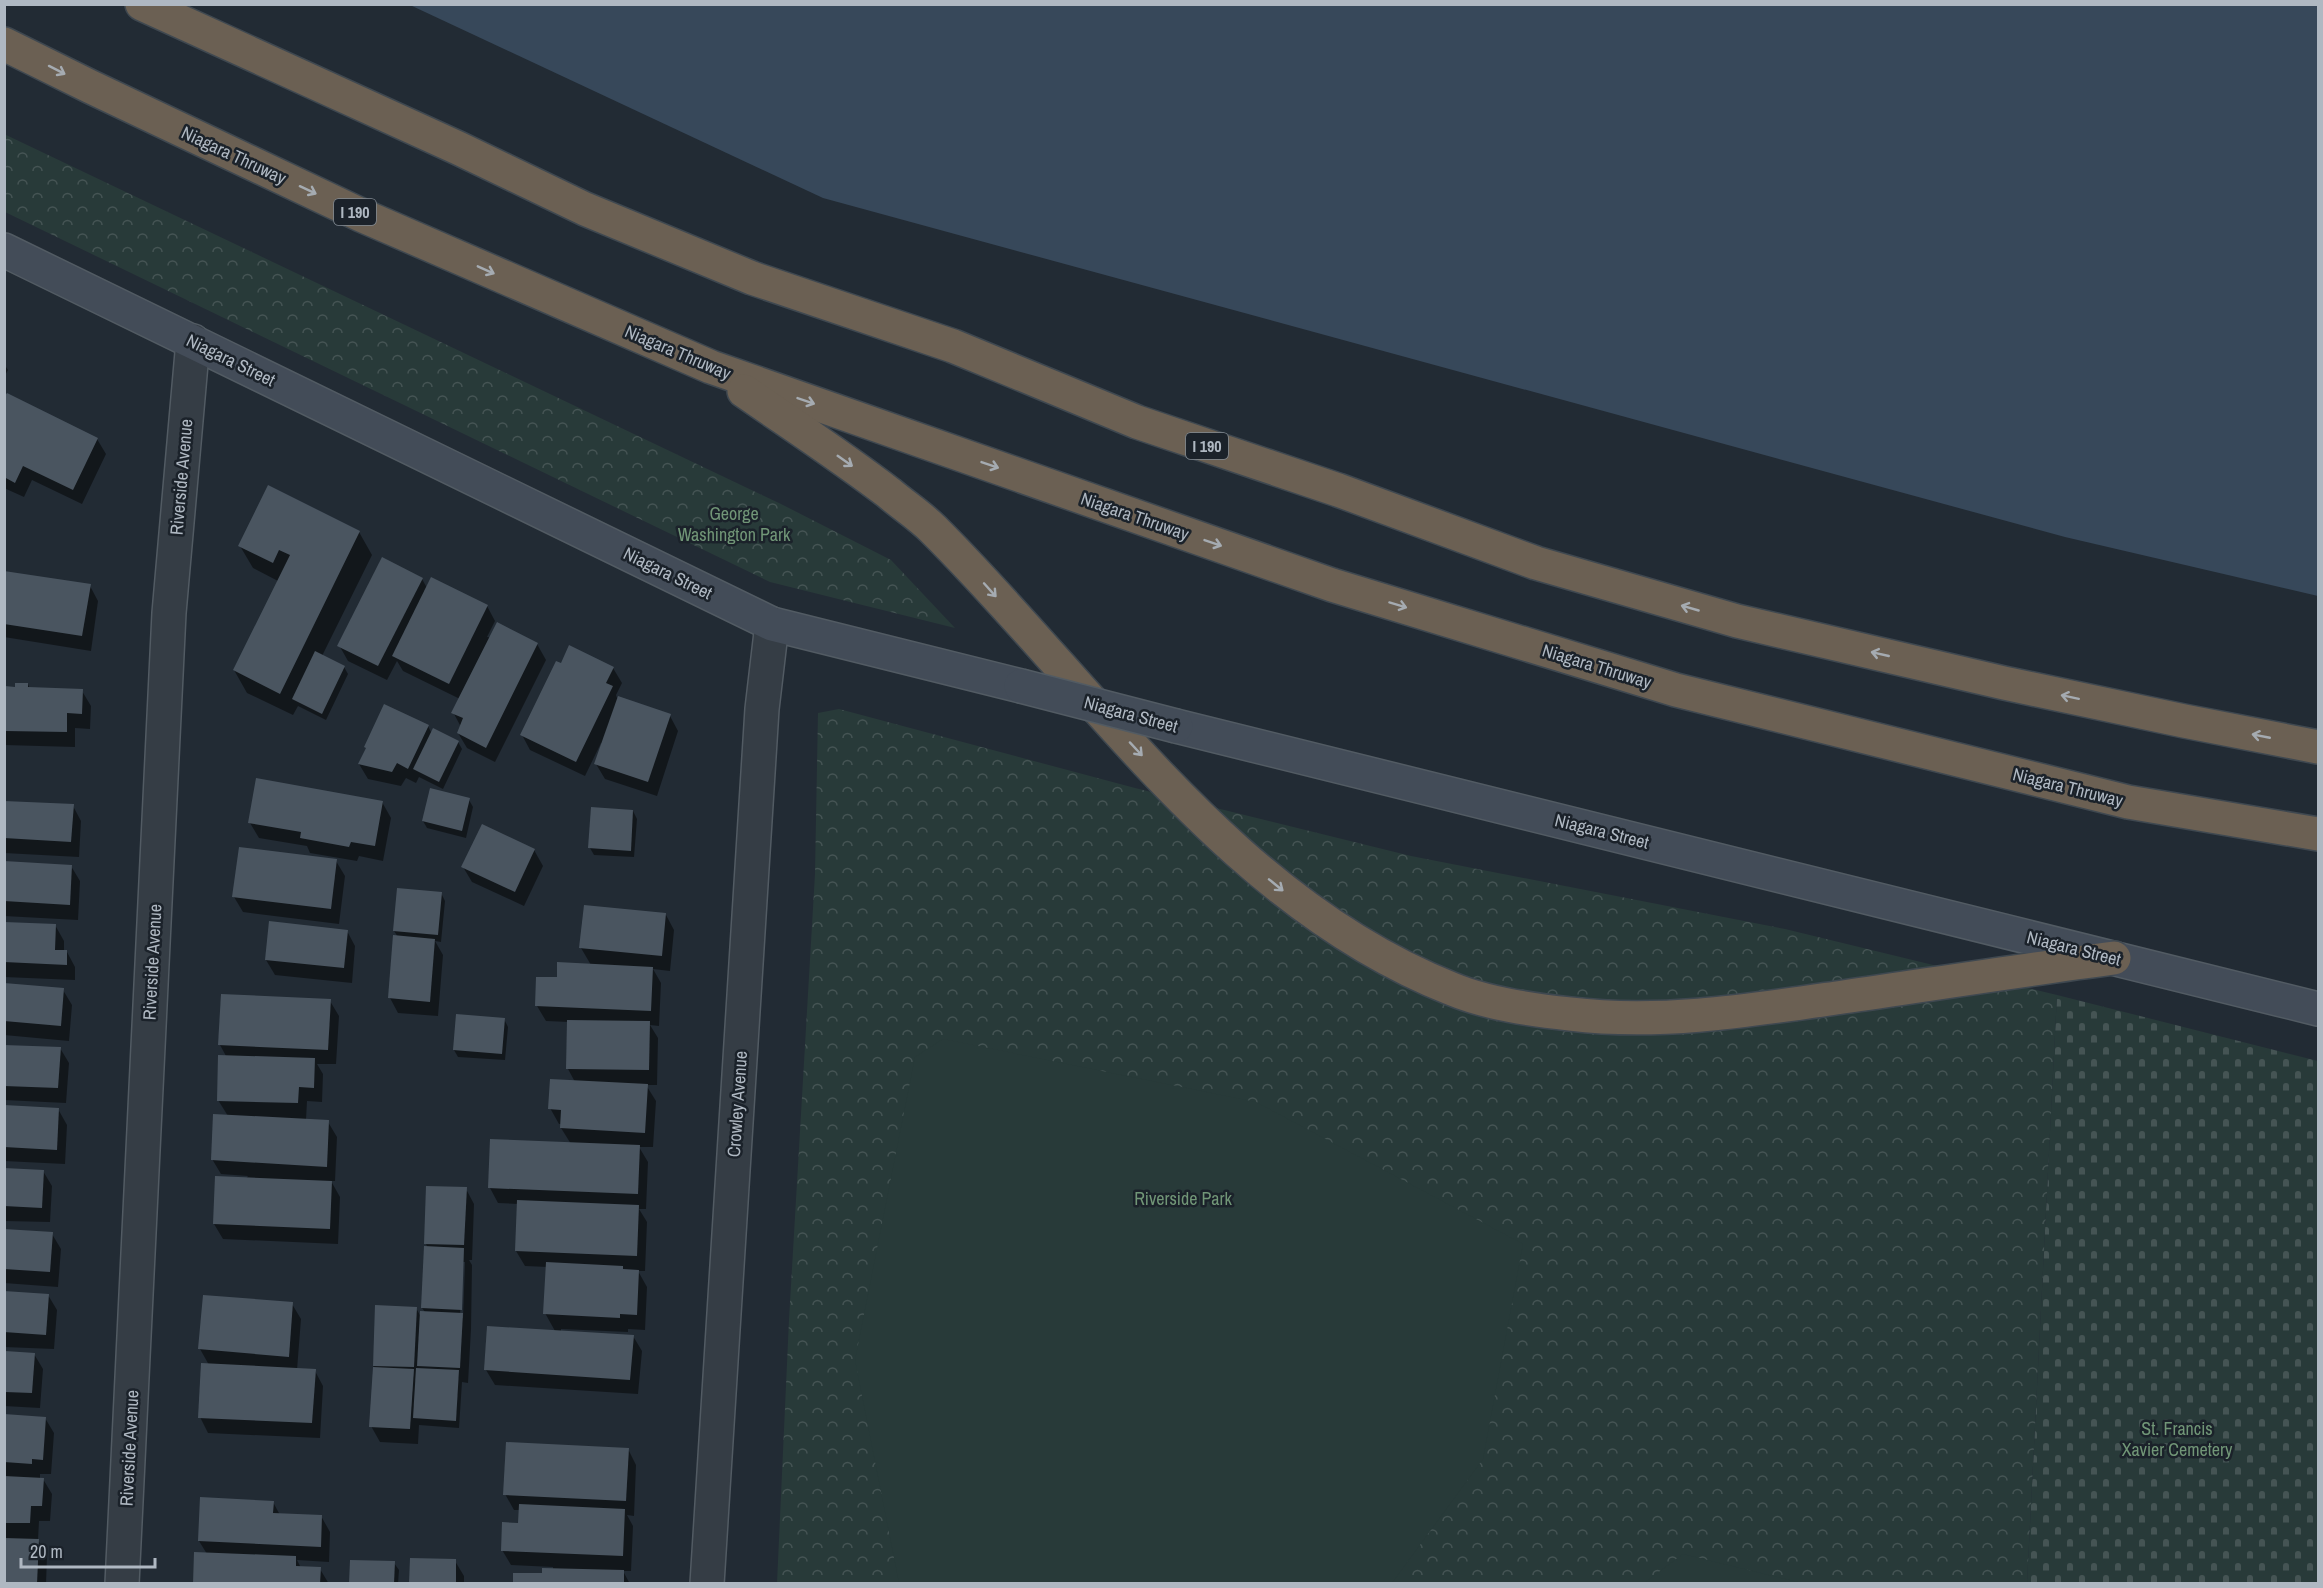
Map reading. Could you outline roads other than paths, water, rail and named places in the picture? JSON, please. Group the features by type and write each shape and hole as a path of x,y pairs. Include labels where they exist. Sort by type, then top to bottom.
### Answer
{"highway":[{"name":"I 190","path":"142,4 458,148 585,209 752,278 953,346 1137,422 1338,490 1536,563 1737,621 2184,722 2319,747"},
{"name":"Niagara Thruway","path":"4,44 361,215 711,368 1332,585 1676,690 2128,802 2319,834"},
{"path":"711,368 865,475 929,525 1190,806 1252,865 1307,910 1379,956 1455,991 1508,1005 1572,1015 1648,1018 1760,1009 2114,958"}],"main road":[{"name":"Niagara Street","path":"4,249 772,624 2319,1008"}],"street":[{"name":"Riverside Avenue","path":"122,1584 169,613 193,341"},
{"name":"Crowley Avenue","path":"707,1584 762,709 772,624"}],"water":[{"path":"410,5 2318,5 2318,596 2065,537 823,198"}],"park label":[{"name":"George Washington Park","path":"734,523"},
{"name":"Riverside Park","path":"1183,1198"},
{"name":"St. Francis Xavier Cemetery","path":"2177,1438"}]}
